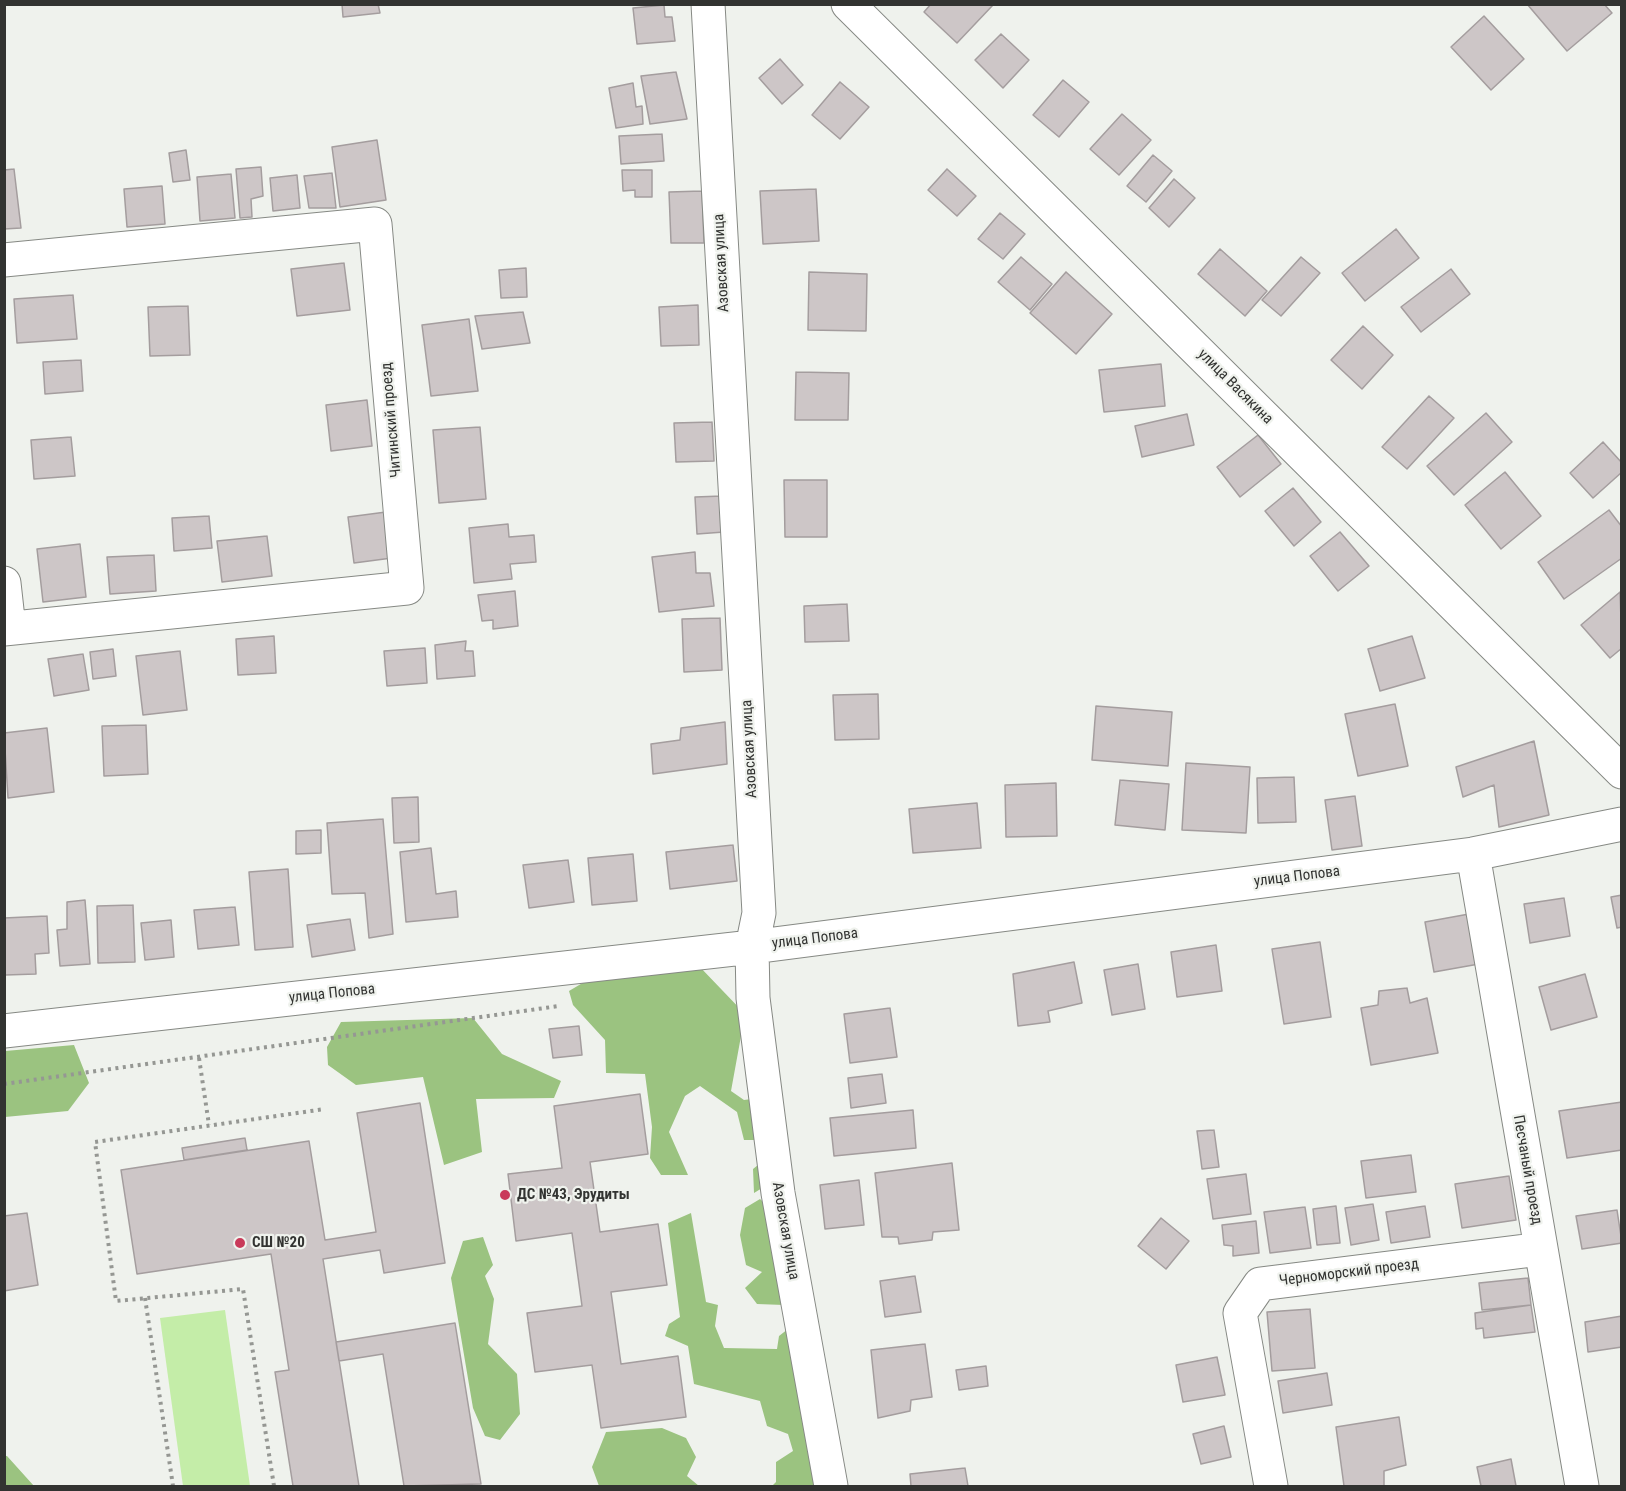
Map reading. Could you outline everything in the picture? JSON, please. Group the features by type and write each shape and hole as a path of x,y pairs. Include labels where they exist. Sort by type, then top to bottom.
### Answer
{"street":[{"name":"Азовская улица","path":"708,4 759,913 752,947 753,998 778,1193 831,1486"},
{"name":"улица Васякина","path":"848,4 1622,772"},
{"name":"Читинский проезд","path":"4,260 375,224 407,588 7,629 4,583"},
{"name":"улица Попова","path":"4,1031 752,947 1473,854 1622,824"},
{"name":"Песчаный проезд","path":"1473,854 1582,1486"},
{"name":"Черноморский проезд","path":"1271,1486 1240,1313 1260,1284 1541,1249"}],"path":[{"path":"4,1084 559,1006"},
{"path":"199,1058 209,1125"},
{"path":"274,1486 243,1289 116,1301 95,1142 325,1109"},
{"path":"145,1298 172,1486"}],"green space":[{"path":"699,966 745,1014 731,1091 744,1100 775,1096 790,1171 754,1193 753,1169 774,1152 773,1140 744,1140 737,1112 700,1086 685,1096 669,1132 688,1175 661,1175 650,1158 652,1127 645,1074 606,1073 605,1040 573,1005 569,991 596,975"},
{"path":"473,1018 502,1054 561,1081 554,1098 476,1099 482,1152 444,1165 423,1077 356,1085 328,1065 327,1047 341,1022"},
{"path":"74,1045 89,1083 68,1111 5,1117 5,1051"},
{"path":"760,1199 776,1214 784,1305 757,1304 745,1288 762,1272 746,1265 740,1235 745,1208"},
{"path":"691,1213 706,1302 718,1305 715,1326 724,1348 777,1349 779,1336 788,1329 827,1486 772,1486 776,1482 776,1462 793,1451 788,1434 767,1426 760,1401 694,1384 688,1346 665,1336 669,1324 680,1317 668,1223"},
{"path":"483,1237 493,1265 485,1276 494,1299 488,1344 517,1374 520,1414 500,1440 485,1436 473,1408 451,1278 463,1241"},
{"path":"225,1310 250,1486 183,1486 160,1318"},
{"path":"662,1428 686,1438 696,1457 687,1476 699,1486 599,1486 592,1467 606,1432"},
{"path":"4,1456 7,1456 34,1486 5,1486"}],"building":[{"path":"342,4 378,4 380,13 343,17"},
{"path":"931,4 993,5 957,43 924,12"},
{"path":"1527,4 1604,4 1612,13 1567,51"},
{"path":"664,5 665,17 672,17 675,41 637,44 633,8"},
{"path":"1484,16 1524,59 1491,90 1451,47"},
{"path":"1001,34 1029,60 1003,88 975,60"},
{"path":"780,59 803,85 782,104 759,78"},
{"path":"676,72 687,119 650,124 641,76"},
{"path":"1063,80 1089,102 1059,137 1033,115"},
{"path":"840,82 869,107 840,139 812,115"},
{"path":"633,83 636,107 642,106 643,124 616,128 609,88"},
{"path":"1122,114 1151,140 1119,175 1090,149"},
{"path":"662,134 664,161 621,164 619,136"},
{"path":"377,140 386,200 340,207 332,147"},
{"path":"186,150 190,180 173,182 169,153"},
{"path":"1153,155 1172,171 1146,202 1127,186"},
{"path":"261,167 263,196 251,199 252,217 240,218 236,169"},
{"path":"14,169 21,228 4,229 4,170"},
{"path":"947,169 976,196 957,216 928,190"},
{"path":"622,170 652,170 652,197 635,197 635,190 623,191"},
{"path":"332,173 336,208 309,208 304,176"},
{"path":"231,174 235,218 200,221 197,177"},
{"path":"297,175 300,208 273,211 270,178"},
{"path":"1174,179 1195,198 1169,227 1149,208"},
{"path":"162,186 165,224 127,227 124,189"},
{"path":"816,189 819,241 763,244 760,191"},
{"path":"702,191 704,243 671,243 669,192"},
{"path":"1000,213 1025,234 1003,259 978,239"},
{"path":"1396,229 1419,258 1365,301 1342,273"},
{"path":"1220,249 1267,291 1245,316 1198,274"},
{"path":"1021,257 1052,284 1030,310 998,282"},
{"path":"1301,257 1320,273 1281,316 1262,300"},
{"path":"344,263 350,310 297,316 291,269"},
{"path":"526,268 527,297 501,298 499,270"},
{"path":"1451,269 1470,294 1421,332 1401,307"},
{"path":"809,272 867,274 866,331 808,330"},
{"path":"1066,272 1112,314 1076,354 1030,313"},
{"path":"73,295 77,339 17,343 14,299"},
{"path":"698,305 699,345 661,346 659,307"},
{"path":"188,306 190,355 150,356 148,307"},
{"path":"523,312 530,343 482,349 475,316"},
{"path":"469,319 478,391 431,396 422,325"},
{"path":"1363,326 1393,355 1362,389 1331,360"},
{"path":"81,360 83,391 45,394 43,362"},
{"path":"1161,364 1165,406 1104,412 1099,370"},
{"path":"796,372 849,373 848,420 795,420"},
{"path":"1429,396 1454,418 1407,469 1382,447"},
{"path":"367,400 372,446 331,451 326,405"},
{"path":"1486,413 1512,442 1454,495 1427,466"},
{"path":"1187,414 1194,445 1142,457 1135,426"},
{"path":"712,422 714,461 676,462 674,423"},
{"path":"480,427 486,499 439,503 433,430"},
{"path":"1258,435 1281,464 1240,497 1217,467"},
{"path":"71,437 75,476 34,479 31,440"},
{"path":"1603,442 1622,463 1622,472 1593,498 1570,473"},
{"path":"1505,472 1541,516 1501,549 1465,505"},
{"path":"784,480 827,480 827,537 785,537"},
{"path":"1293,488 1321,522 1294,546 1265,511"},
{"path":"722,496 724,532 697,534 695,497"},
{"path":"1609,510 1622,527 1622,558 1564,599 1538,562"},
{"path":"386,512 392,558 354,563 348,517"},
{"path":"209,516 212,548 174,551 172,518"},
{"path":"508,524 509,537 534,535 536,562 510,564 512,579 474,583 469,528"},
{"path":"1340,532 1369,566 1338,591 1310,556"},
{"path":"267,536 272,576 222,582 217,541"},
{"path":"80,544 86,597 43,602 37,549"},
{"path":"695,552 696,573 710,573 714,606 659,612 652,557"},
{"path":"154,555 156,591 110,594 107,557"},
{"path":"515,591 518,626 493,629 493,620 482,621 478,595"},
{"path":"1620,592 1622,648 1610,658 1581,625"},
{"path":"847,604 849,641 805,642 804,606"},
{"path":"720,618 722,670 684,672 682,619"},
{"path":"274,636 276,673 238,675 236,639"},
{"path":"1412,636 1425,678 1380,691 1368,649"},
{"path":"466,641 465,651 473,651 475,676 437,679 435,645"},
{"path":"425,648 427,683 387,686 384,651"},
{"path":"113,649 116,676 93,679 90,652"},
{"path":"180,651 187,710 143,715 136,656"},
{"path":"83,654 89,690 54,696 48,659"},
{"path":"878,694 879,739 835,740 833,695"},
{"path":"1395,704 1408,766 1358,776 1345,714"},
{"path":"1096,706 1172,712 1168,766 1092,760"},
{"path":"725,722 727,764 653,774 651,744 680,740 681,728"},
{"path":"146,725 148,774 104,776 102,726"},
{"path":"47,728 54,792 8,798 4,733"},
{"path":"1534,741 1549,815 1499,827 1494,785 1463,797 1456,767"},
{"path":"1186,763 1250,767 1246,833 1182,830"},
{"path":"1294,777 1296,822 1258,823 1257,778"},
{"path":"1120,780 1169,784 1165,830 1115,825"},
{"path":"1056,783 1057,836 1006,837 1005,785"},
{"path":"1355,796 1362,846 1332,850 1325,800"},
{"path":"418,797 419,842 394,843 392,798"},
{"path":"977,803 981,848 913,853 909,809"},
{"path":"383,819 393,934 369,938 365,893 332,894 327,823"},
{"path":"321,830 321,853 296,854 296,831"},
{"path":"733,845 737,881 670,889 666,852"},
{"path":"431,848 436,894 456,891 458,917 406,922 400,852"},
{"path":"633,854 637,901 592,905 588,858"},
{"path":"568,860 574,902 529,908 523,865"},
{"path":"288,869 293,947 255,950 249,872"},
{"path":"1622,895 1622,927 1617,928 1611,897"},
{"path":"1564,898 1570,936 1530,943 1524,904"},
{"path":"85,900 90,964 60,966 57,930 67,929 67,902"},
{"path":"133,905 135,962 98,963 97,906"},
{"path":"235,907 239,945 198,949 194,910"},
{"path":"1469,914 1479,964 1434,972 1425,922"},
{"path":"47,916 49,953 35,954 36,974 5,975 4,918"},
{"path":"350,919 355,950 312,957 307,925"},
{"path":"171,920 174,957 145,960 141,923"},
{"path":"1320,942 1331,1017 1284,1024 1272,949"},
{"path":"1216,945 1222,991 1177,997 1171,952"},
{"path":"1074,962 1082,1003 1048,1011 1050,1022 1018,1026 1013,974"},
{"path":"1138,964 1145,1009 1112,1015 1104,970"},
{"path":"1585,974 1597,1017 1551,1030 1539,987"},
{"path":"1407,988 1410,1003 1427,998 1438,1053 1371,1065 1361,1008 1378,1005 1379,991"},
{"path":"890,1008 897,1057 850,1063 844,1014"},
{"path":"579,1026 582,1055 553,1058 549,1029"},
{"path":"882,1074 886,1103 851,1108 848,1078"},
{"path":"640,1094 648,1154 590,1162 600,1232 658,1224 667,1285 611,1292 621,1364 678,1356 686,1417 601,1428 592,1365 535,1372 527,1313 582,1306 572,1233 516,1241 508,1174 562,1168 554,1106"},
{"path":"1622,1102 1622,1150 1567,1158 1559,1111"},
{"path":"420,1103 445,1263 384,1273 380,1250 323,1259 359,1486 293,1486 275,1372 289,1370 271,1254 137,1274 121,1170 309,1141 325,1240 376,1232 357,1113"},
{"path":"913,1110 916,1148 834,1156 830,1118"},
{"path":"1214,1130 1219,1167 1202,1169 1197,1131"},
{"path":"245,1138 247,1150 184,1160 182,1148"},
{"path":"1411,1155 1416,1192 1366,1198 1361,1161"},
{"path":"952,1163 959,1230 933,1232 932,1240 899,1244 898,1237 882,1237 875,1173"},
{"path":"1246,1174 1251,1214 1213,1219 1207,1179"},
{"path":"1509,1176 1516,1220 1462,1228 1455,1184"},
{"path":"859,1180 864,1225 825,1229 820,1185"},
{"path":"1373,1204 1379,1240 1351,1245 1345,1208"},
{"path":"1336,1206 1340,1243 1317,1245 1313,1209"},
{"path":"1425,1206 1430,1237 1391,1243 1386,1212"},
{"path":"1305,1207 1311,1248 1270,1253 1264,1212"},
{"path":"1617,1210 1622,1243 1582,1249 1576,1216"},
{"path":"27,1213 38,1285 4,1291 4,1216"},
{"path":"1161,1218 1189,1241 1166,1269 1138,1246"},
{"path":"1256,1221 1259,1253 1233,1256 1233,1246 1224,1245 1222,1225"},
{"path":"915,1276 921,1312 885,1317 880,1281"},
{"path":"1528,1278 1531,1305 1482,1310 1479,1283"},
{"path":"1531,1305 1535,1332 1484,1338 1483,1328 1476,1329 1475,1313"},
{"path":"1310,1309 1315,1368 1272,1371 1267,1312"},
{"path":"1622,1316 1622,1347 1588,1352 1585,1322"},
{"path":"455,1323 481,1484 404,1486 383,1354 339,1361 336,1342"},
{"path":"925,1344 932,1397 911,1400 910,1411 878,1418 871,1350"},
{"path":"1217,1357 1225,1395 1183,1402 1176,1365"},
{"path":"986,1366 988,1386 959,1390 956,1370"},
{"path":"1327,1373 1332,1405 1283,1413 1278,1381"},
{"path":"1399,1417 1406,1465 1384,1471 1384,1486 1344,1486 1336,1427"},
{"path":"1224,1426 1231,1457 1201,1464 1193,1434"},
{"path":"1511,1459 1516,1486 1481,1486 1477,1467"},
{"path":"965,1468 968,1486 911,1486 910,1474"}],"place":[{"name":"ДС №43, Эрудиты","path":"505,1195"},
{"name":"СШ №20","path":"240,1243"}]}
